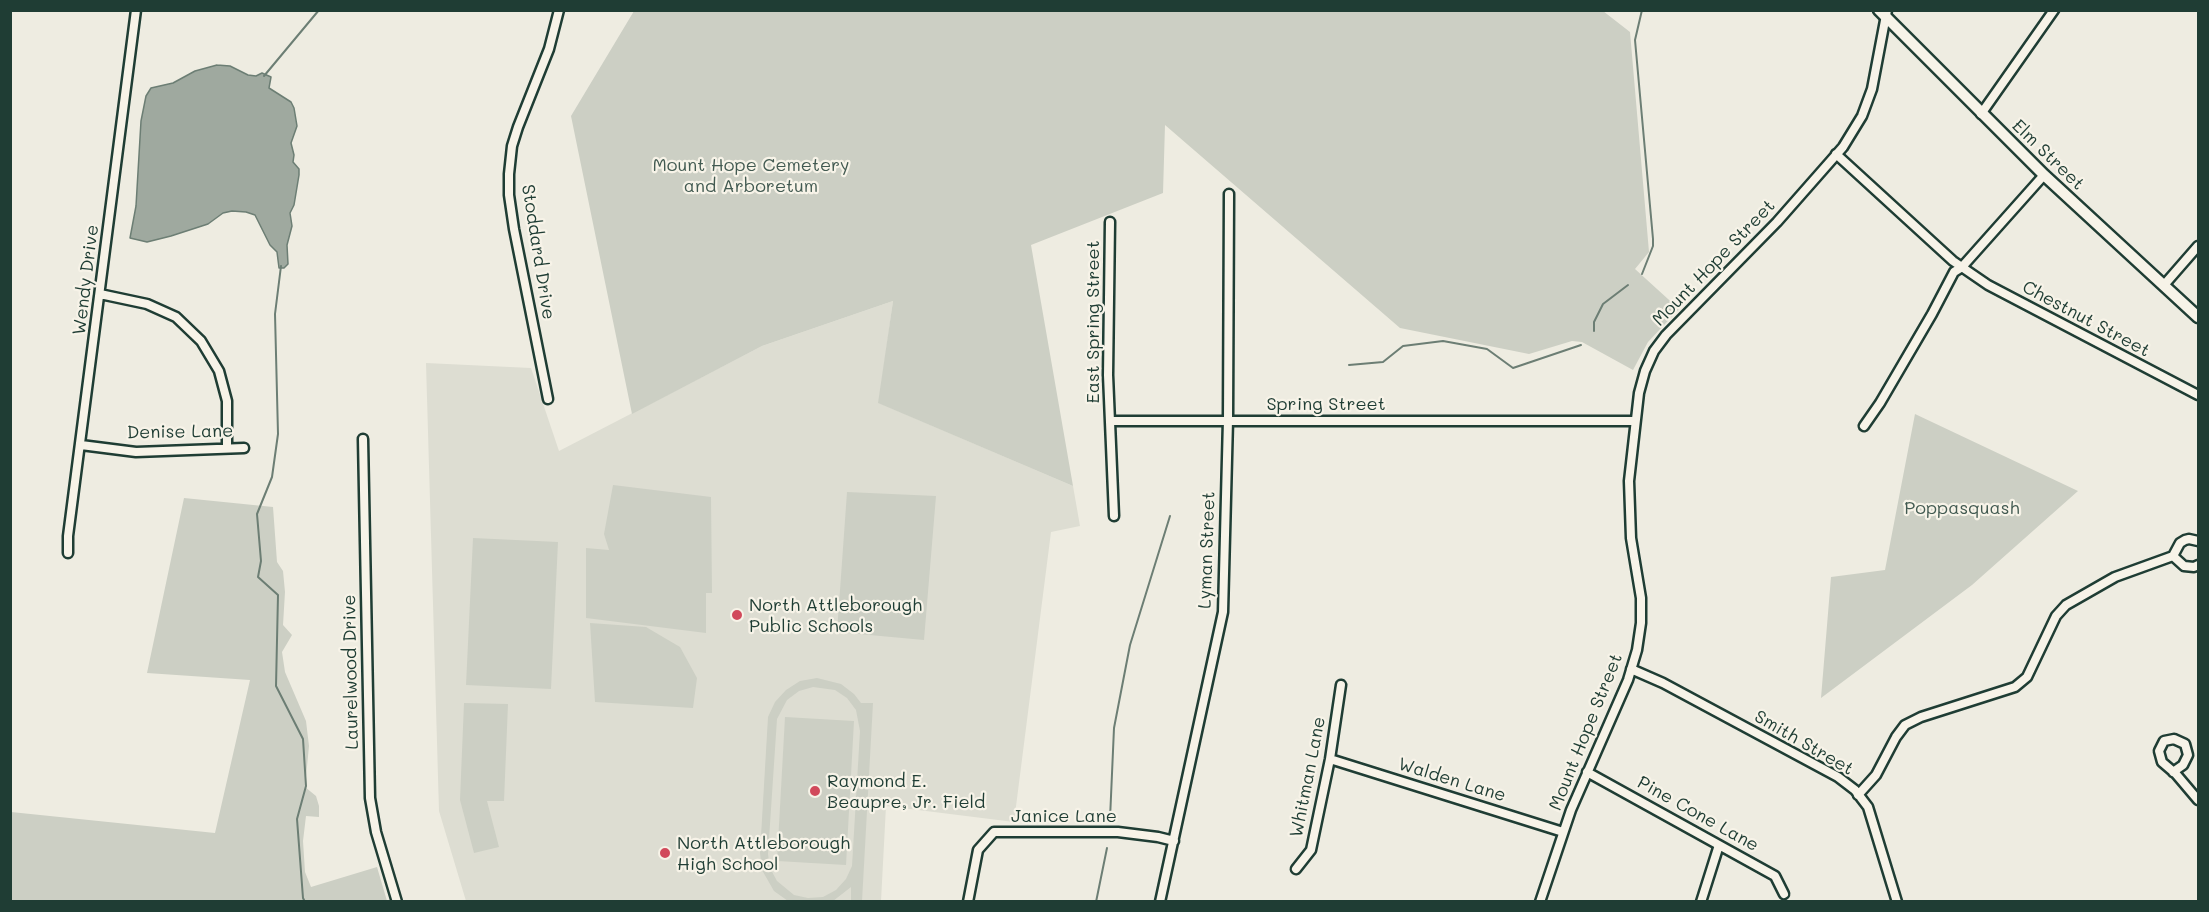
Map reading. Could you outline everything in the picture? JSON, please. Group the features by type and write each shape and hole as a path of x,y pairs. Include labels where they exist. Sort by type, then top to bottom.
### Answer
{"main road":[{"name":"Elm Street","path":"1884,13 2044,175 2199,317"}],"street":[{"name":"Wendy Drive","path":"68,553 68,536 136,10"},
{"name":"Stoddard Drive","path":"548,399 514,229 509,195 509,174 512,146 549,49 559,10"},
{"path":"1982,114 2054,10"},
{"name":"Mount Hope Street","path":"1540,902 1563,832 1637,650 1641,623 1641,598 1631,538 1629,481 1639,393 1645,371 1654,351 1666,334 1777,222 1836,154 1862,116 1872,89 1884,13"},
{"name":"Chestnut Street","path":"1836,154 1962,267 2005,295 2199,395"},
{"path":"1864,426 1880,403 1954,272 1962,267 2044,175"},
{"name":"Lyman Street","path":"1160,902 1223,612 1228,420 1229,194"},
{"name":"East Spring Street","path":"1110,222 1108,375 1111,421"},
{"path":"2164,285 2199,246"},
{"path":"100,294 147,304 176,317 201,341 219,371 227,401 227,448"},
{"path":"1111,421 1114,516"},
{"name":"Spring Street","path":"1111,421 1635,421"},
{"name":"Laurelwood Drive","path":"363,439 370,798 374,823 397,902"},
{"name":"Denise Lane","path":"81,445 136,452 244,448"},
{"path":"1858,795 1876,775 1905,725 1921,717 2015,687 2027,677 2056,616 2066,605 2115,577 2173,556 2180,543 2189,538 2199,541"},
{"path":"2173,556 2184,566 2199,565"},
{"name":"Smith Street","path":"1631,669 1663,683 1838,777 1868,807 1897,902"},
{"name":"Whitman Lane","path":"1296,869 1311,850 1330,759 1341,685"},
{"name":"Walden Lane","path":"1330,759 1563,832"},
{"name":"Pine Cone Lane","path":"1587,772 1775,876 1784,894"},
{"path":"2173,772 2199,800"},
{"name":"Janice Lane","path":"969,902 978,850 994,832 1118,832 1174,841"},
{"path":"1701,902 1719,845"}],"shaded area":[{"path":"217,65 230,66 248,75 256,76 262,73 271,77 269,88 291,102 294,108 297,126 291,143 293,162 299,169 299,175 294,205 290,213 292,226 287,245 288,264 284,268 279,268 277,252 270,245 255,215 246,212 223,213 208,224 147,242 130,238 136,206 141,121 146,96 151,88 173,83 195,71"},
{"name":"North Attleborough Public Schools","path":"893,301 879,403 1073,486 1080,526 1051,532 1014,822 886,806 881,901 466,901 439,811 426,363 531,368 559,451 762,346"}],"green space":[{"name":"Mount Hope Cemetery and Arboretum","path":"634,11 1603,11 1630,32 1649,252 1635,269 1679,309 1648,342 1633,370 1582,342 1572,341 1529,354 1400,328 1165,125 1163,193 1031,245 1073,486 878,403 893,301 762,346 632,414 571,116"},
{"name":"Poppasquash","path":"1915,414 2078,491 1972,585 1821,698 1831,577 1885,570"},
{"path":"613,485 711,497 712,593 706,593 706,633 586,618 586,548 609,550 604,534"},
{"path":"847,492 936,496 924,640 837,632"},
{"path":"184,498 273,507 277,562 283,571 285,592 283,625 292,635 282,652 285,672 306,721 309,746 305,787 316,796 319,806 319,817 306,816 303,841 305,872 311,887 377,867 387,901 11,901 11,812 215,833 250,680 147,673"},
{"path":"473,538 558,542 551,689 466,685"},
{"path":"590,623 646,627 680,647 697,678 693,708 595,702"},
{"path":"817,678 841,684 861,703 873,703 862,901 851,901 851,887 833,901 788,901 774,891 762,870 760,853 768,717 775,702 786,690 800,681","holes":["813,687 835,690 847,698 856,710 860,731 852,866 846,879 836,890 823,897 808,898 794,895 777,881 770,868 768,854 777,719 787,700 799,691"]},
{"path":"464,703 508,704 504,801 487,801 499,847 474,853 460,800"},
{"name":"Raymond E. Beaupre, Jr. Field","path":"785,717 854,721 846,865 777,861"}],"waterway":[{"path":"264,76 319,10"},
{"path":"1642,10 1635,40 1653,239 1653,246 1642,274"},
{"path":"281,266 275,314 278,434 272,477 257,514 261,561 258,577 278,595 276,686 303,739 306,786 297,819 305,902"},
{"path":"1594,331 1594,322 1603,304 1628,285"},
{"path":"1349,365 1383,362 1403,346 1443,341 1487,349 1513,368 1581,345"},
{"path":"1110,819 1114,728 1130,645 1170,516"},
{"path":"1096,902 1107,848"}],"place":[{"name":"North Attleborough Public Schools","path":"737,615"},
{"name":"Raymond E. Beaupre, Jr. Field","path":"815,791"},
{"name":"North Attleborough High School","path":"665,853"}]}
